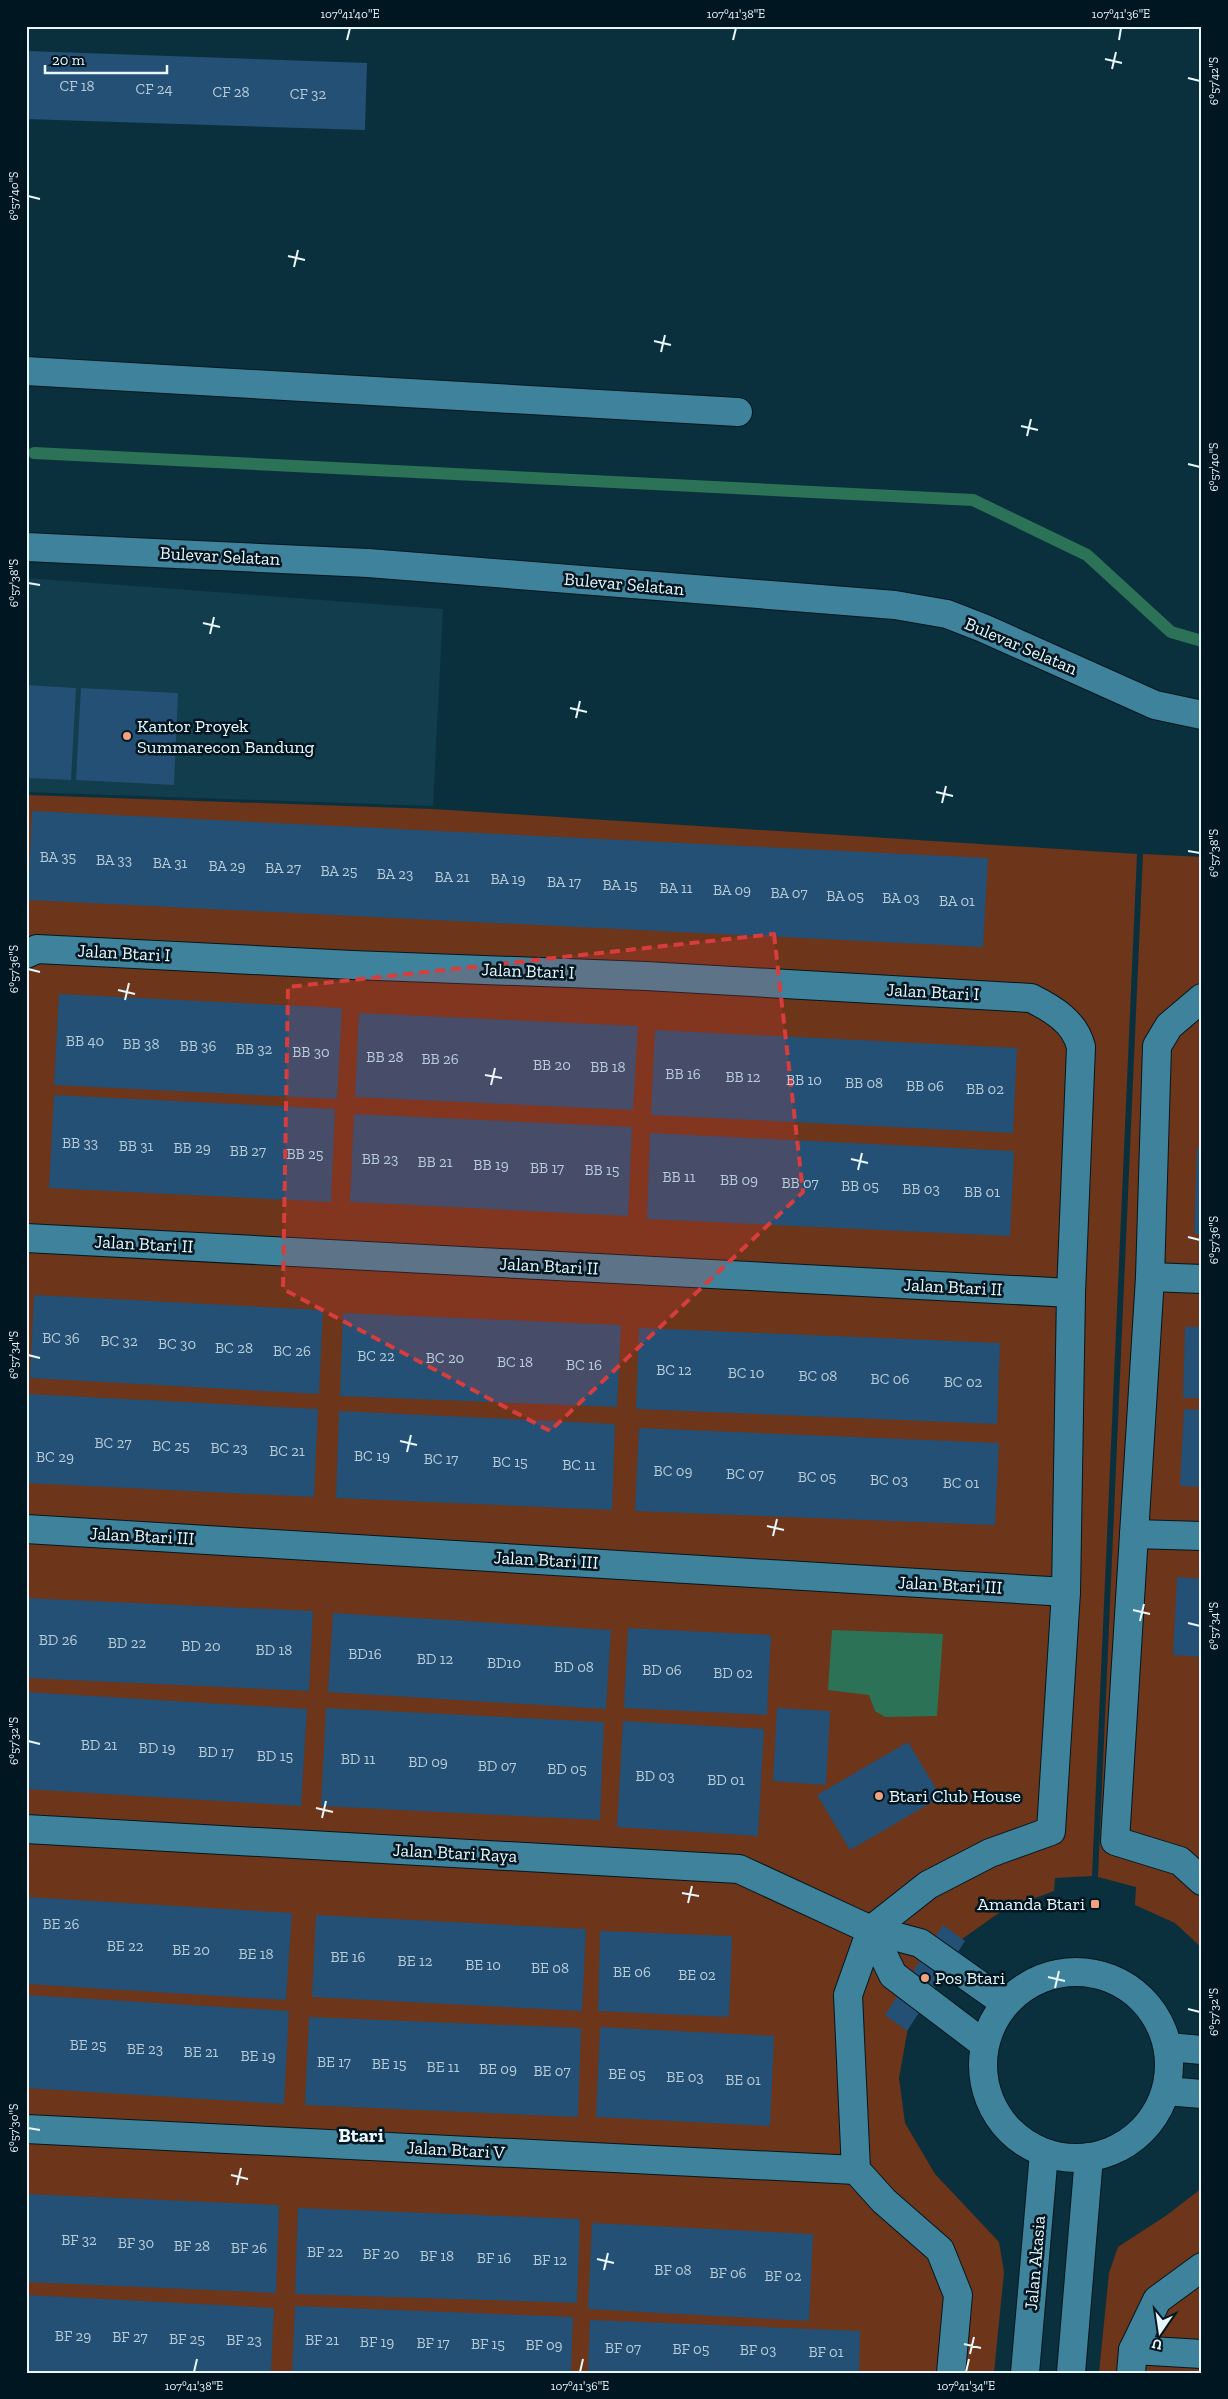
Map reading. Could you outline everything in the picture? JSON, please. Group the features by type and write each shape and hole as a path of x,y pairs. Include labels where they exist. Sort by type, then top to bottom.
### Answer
{"street":[{"path":"26,371 738,412"},
{"name":"Bulevar Selatan","path":"26,547 368,563 895,605 956,618 1018,643 1155,705 1202,715"},
{"name":"Jalan Btari I","path":"26,954 37,949 646,976 1031,998 1056,1010 1078,1035 1082,1048 1071,1293"},
{"path":"1202,998 1169,1026 1157,1046 1150,1277 1115,1841 1180,1861 1202,1881"},
{"name":"Jalan Btari II","path":"26,1238 1071,1293"},
{"path":"1150,1277 1202,1279"},
{"path":"951,2373 958,2296 940,2250 884,2201 856,2170 848,1995 871,1930 928,1885 990,1853 1051,1831 1066,1592 1071,1293"},
{"name":"Jalan Btari III","path":"26,1529 1066,1592"},
{"path":"1134,1534 1202,1536"},
{"name":"Jalan Btari Raya","path":"26,1829 739,1869 871,1930 920,1942 1005,2003"},
{"path":"871,1930 893,1975 984,2044"},
{"path":"1073,1972 1088,1972 1111,1978 1131,1989 1148,2006 1161,2024 1168,2047 1170,2070 1166,2091 1158,2111 1145,2128 1129,2142 1110,2152 1089,2158 1066,2158 1044,2153 1024,2142 1006,2128 993,2110 985,2088 982,2066 984,2044 992,2022 1005,2003 1022,1988 1043,1977 1073,1972"},
{"path":"1168,2047 1202,2050"},
{"path":"1166,2091 1202,2094"},
{"name":"Jalan Btari V","path":"26,2129 856,2170"},
{"name":"Jalan Akasia","path":"1025,2373 1044,2153"},
{"path":"1071,2373 1089,2158"},
{"path":"1202,2267 1157,2300 1132,2362 1202,2354"}],"highlighted area":[{"path":"774,934 803,1192 550,1431 283,1289 288,987"}],"shaded area":[{"path":"26,578 443,609 433,806 26,792"},
{"path":"26,795 433,809 1137,854 1092,1876 1055,1878 1054,1891 1003,1910 962,1939 909,2022 899,2078 905,2123 935,2174 999,2242 1004,2272 994,2373 26,2373"},
{"path":"1143,854 1202,857 1202,1948 1175,1923 1135,1905 1136,1887 1098,1877"},
{"path":"832,1630 943,1634 937,1716 885,1717 875,1711 869,1695 828,1690"},
{"path":"1202,2188 1202,2373 1099,2373 1109,2273 1118,2247 1167,2215"}],"building":[{"path":"26,51 367,63 365,130 26,119"},
{"path":"26,685 76,688 71,780 26,778"},
{"name":"Kantor Proyek Summarecon Bandung","path":"81,688 178,693 174,785 76,780"},
{"path":"32,811 988,858 983,947 28,900"},
{"path":"59,994 342,1008 337,1099 54,1085"},
{"path":"359,1013 638,1026 633,1110 355,1097"},
{"path":"655,1030 1017,1048 1013,1133 651,1115"},
{"path":"54,1095 335,1109 331,1202 49,1188"},
{"path":"354,1114 632,1127 628,1216 350,1202"},
{"path":"650,1133 1014,1151 1010,1236 647,1219"},
{"path":"1197,1148 1202,1148 1202,1234 1194,1234"},
{"path":"34,1295 323,1310 319,1394 30,1378"},
{"path":"343,1313 621,1325 617,1407 340,1396"},
{"path":"1185,1327 1202,1327 1202,1398 1183,1398"},
{"path":"639,1328 1000,1343 997,1424 636,1409"},
{"path":"28,1394 318,1409 314,1497 26,1483"},
{"path":"1184,1409 1202,1410 1202,1487 1180,1486"},
{"path":"339,1411 615,1424 612,1510 336,1498"},
{"path":"639,1428 999,1443 995,1525 635,1511"},
{"path":"1177,1577 1202,1579 1202,1657 1173,1655"},
{"path":"26,1598 313,1611 309,1691 26,1678"},
{"path":"333,1613 611,1630 606,1709 328,1692"},
{"path":"628,1628 771,1635 767,1715 624,1708"},
{"path":"26,1692 307,1709 301,1806 26,1789"},
{"path":"326,1708 604,1722 600,1820 321,1806"},
{"path":"777,1708 830,1711 826,1785 773,1781"},
{"path":"623,1721 764,1729 758,1836 617,1827"},
{"name":"Btari Club House","path":"908,1742 941,1797 850,1850 817,1795"},
{"path":"26,1897 292,1913 286,2000 26,1984"},
{"path":"316,1915 586,1929 582,2011 312,1997"},
{"name":"Pos Btari","path":"943,1925 965,1941 907,2031 885,2015"},
{"path":"600,1931 732,1936 729,2017 598,2011"},
{"path":"26,1995 289,2011 284,2104 26,2088"},
{"path":"309,2017 581,2028 578,2117 305,2105"},
{"path":"600,2027 774,2036 770,2126 596,2117"},
{"path":"26,2194 279,2205 276,2293 26,2282"},
{"path":"298,2208 580,2219 577,2303 295,2294"},
{"path":"592,2223 813,2234 809,2321 588,2309"},
{"path":"26,2295 274,2308 271,2373 26,2373"},
{"path":"295,2306 573,2317 571,2373 292,2373"},
{"path":"590,2320 860,2331 859,2373 588,2373"}],"waterway":[{"path":"34,453 973,500 1087,555 1171,632 1202,641"}],"place":[{"name":"Kantor Proyek Summarecon Bandung","path":"127,736"},
{"name":"Btari Club House","path":"879,1796"},
{"name":"Amanda Btari","path":"1095,1904"},
{"name":"Pos Btari","path":"925,1978"}],"district":[{"name":"Btari","path":"361,2135"}]}
